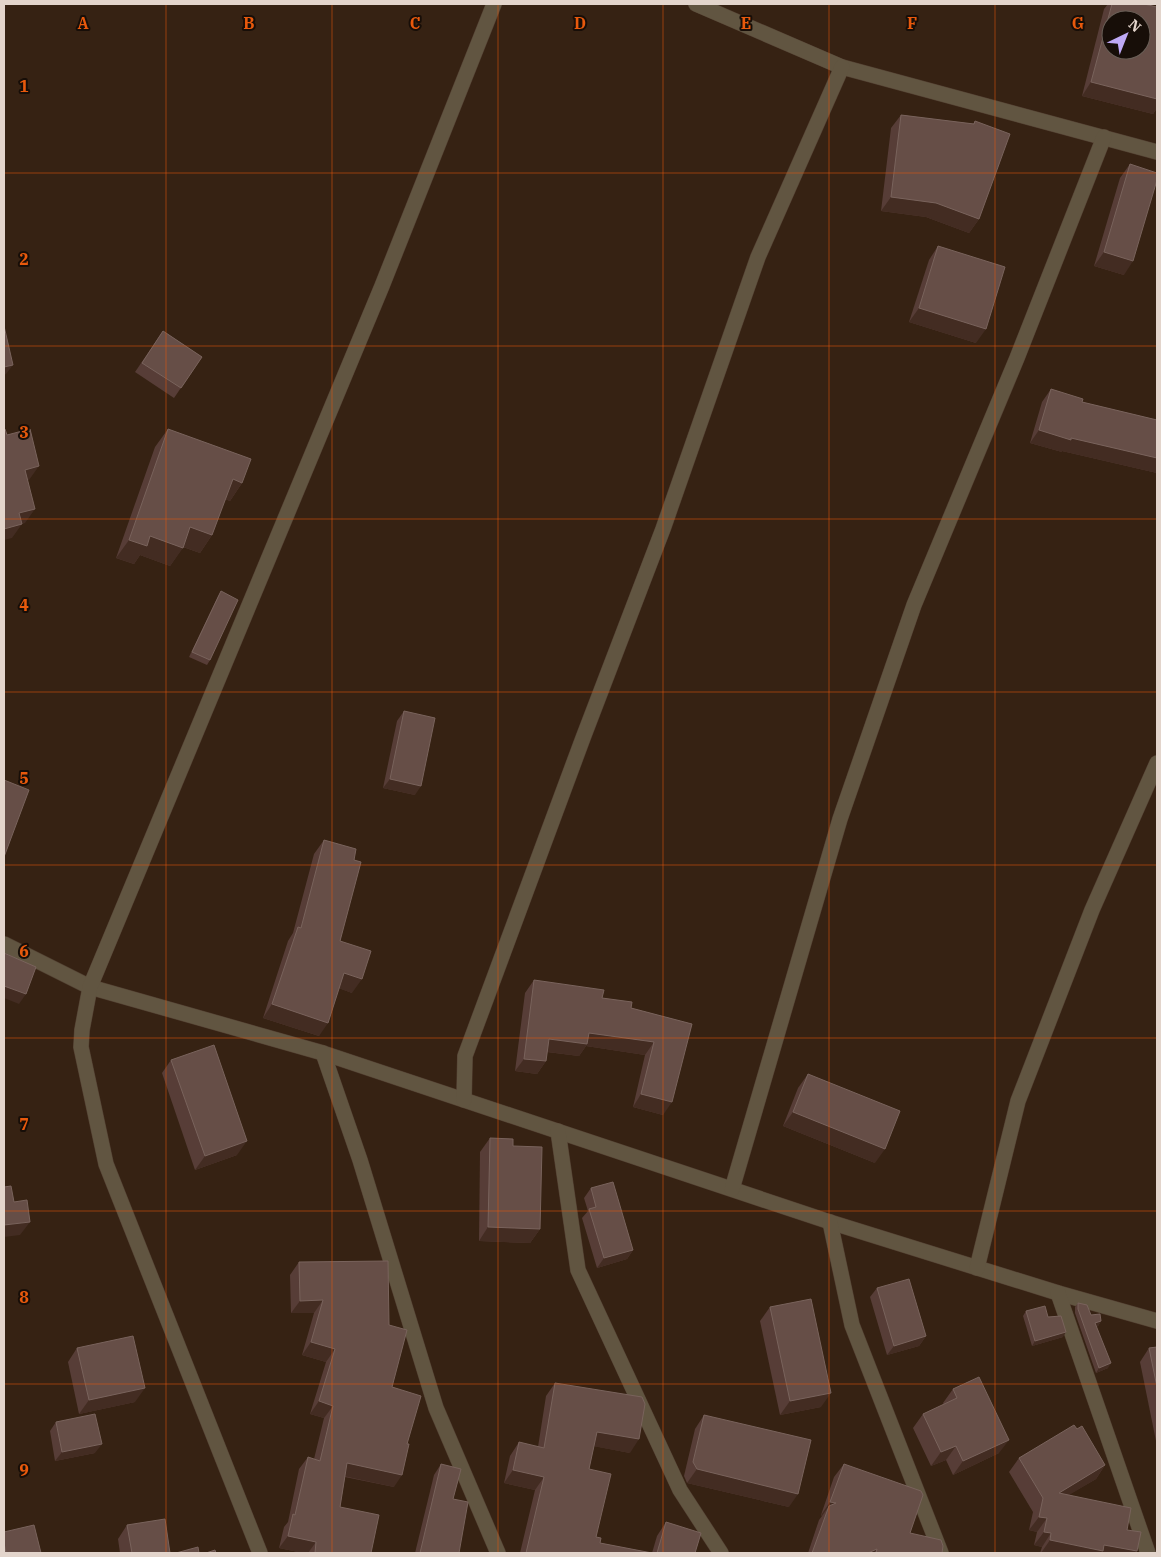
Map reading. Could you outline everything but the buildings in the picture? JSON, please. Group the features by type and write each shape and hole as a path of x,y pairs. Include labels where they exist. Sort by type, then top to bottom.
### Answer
{"street":[{"path":"260,1553 106,1164 81,1048 82,1030 90,987 378,295 494,4"},
{"path":"696,4 842,67 1157,152"},
{"path":"464,1100 465,1056 662,529 758,257 842,67"},
{"path":"732,1189 840,819 914,605 1017,358 1104,137"},
{"path":"977,1268 1018,1101 1092,910 1157,763"},
{"path":"4,944 90,987 323,1053 830,1222 1058,1293 1157,1321"},
{"path":"323,1053 360,1160 436,1408 498,1553"},
{"path":"558,1131 578,1270 680,1490 721,1553"},
{"path":"830,1222 852,1325 941,1553"},
{"path":"1058,1293 1148,1553"}]}
